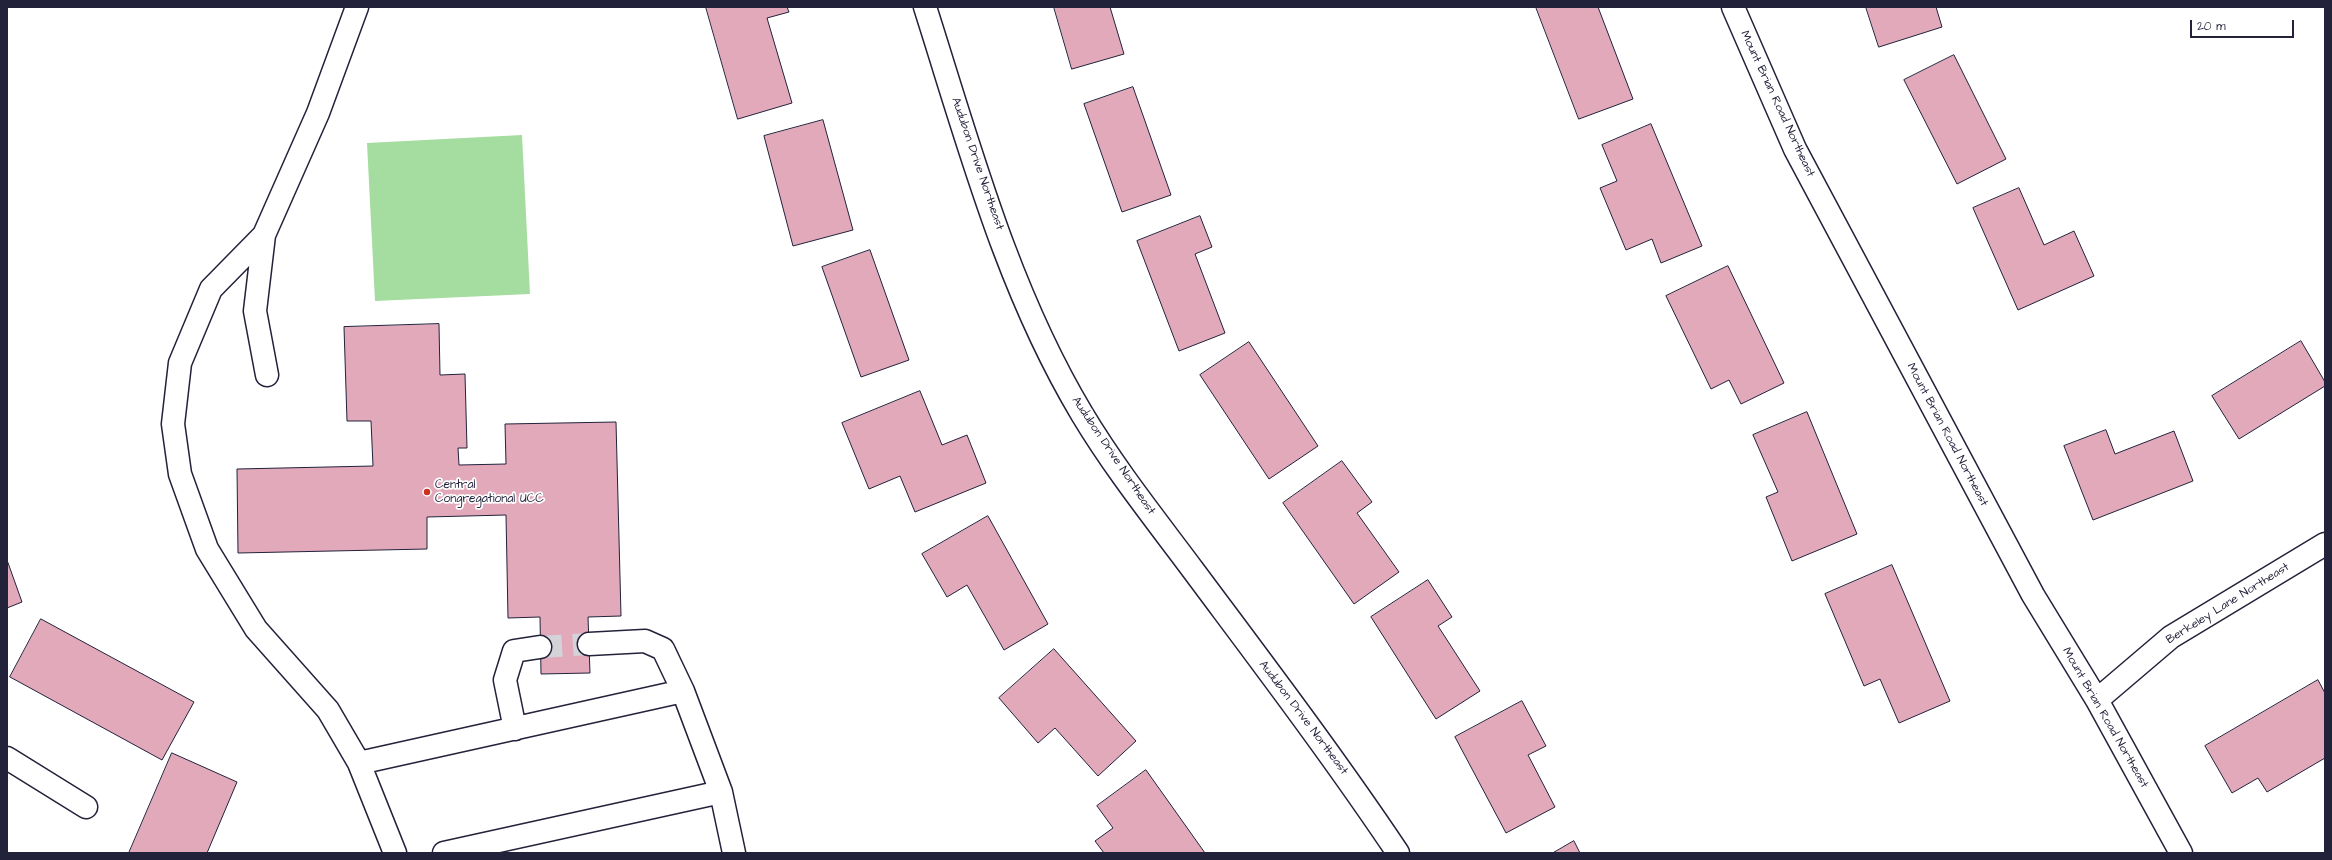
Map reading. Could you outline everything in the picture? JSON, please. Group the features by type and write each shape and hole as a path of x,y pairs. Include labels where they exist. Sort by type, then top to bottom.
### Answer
{"street":[{"path":"267,375 255,311 264,235 318,112 357,7"},
{"name":"Audubon Drive Northeast","path":"925,7 983,188 1031,318 1082,414 1139,497 1350,782 1398,853"},
{"name":"Mount Brian Road Northeast","path":"1733,7 1795,149 2033,595 2097,700 2181,853"},
{"path":"264,235 211,290 180,363 173,424 180,474 207,549 256,629 328,710 359,763 395,853"},
{"name":"Berkeley Lane Northeast","path":"2097,700 2171,637 2325,544"},
{"path":"589,644 646,641 664,648 721,792 734,853"},
{"path":"515,729 505,680 514,651 540,647"},
{"path":"359,763 682,691"},
{"path":"7,758 86,807"},
{"path":"444,853 721,792"}],"green space":[{"path":"522,135 530,294 375,301 367,143"}],"building":[{"path":"706,7 787,7 789,12 767,18 792,103 738,119"},
{"path":"1054,7 1110,7 1124,54 1072,69"},
{"path":"1536,7 1598,7 1633,99 1579,119"},
{"path":"1866,7 1936,7 1942,27 1879,47"},
{"path":"1954,55 2006,159 1957,184 1904,80"},
{"path":"1133,87 1171,195 1122,212 1084,104"},
{"path":"823,120 853,230 793,246 764,136"},
{"path":"1651,124 1702,246 1661,263 1652,239 1626,250 1600,188 1617,181 1602,145"},
{"path":"2019,188 2044,245 2074,231 2094,276 2018,310 1973,208"},
{"path":"1200,216 1212,247 1195,254 1225,333 1179,351 1137,241"},
{"path":"870,250 909,360 861,377 822,267"},
{"path":"1728,266 1784,383 1741,404 1729,380 1711,389 1666,296"},
{"name":"Central Congregational UCC","path":"439,324 440,375 465,374 467,448 458,448 459,465 506,464 505,424 616,422 621,616 588,617 590,673 541,674 540,617 508,618 506,515 427,517 427,549 238,553 237,469 373,466 371,421 347,421 344,327"},
{"path":"2301,341 2325,382 2325,386 2239,439 2212,396"},
{"path":"1249,342 1318,446 1269,479 1200,375"},
{"path":"920,391 942,445 967,435 986,483 915,512 900,476 869,489 842,423"},
{"path":"1807,412 1857,534 1792,561 1766,497 1778,492 1753,435"},
{"path":"2106,430 2115,454 2174,431 2193,481 2093,520 2064,446"},
{"path":"1342,461 1372,502 1357,513 1399,572 1354,604 1283,503"},
{"path":"988,516 1048,624 1004,650 967,585 947,597 922,554"},
{"path":"7,560 22,602 7,608"},
{"path":"1892,565 1950,701 1899,723 1880,679 1864,686 1825,594"},
{"path":"1428,580 1452,617 1438,626 1480,691 1436,719 1371,617"},
{"path":"41,619 194,702 162,760 10,677"},
{"path":"1054,649 1136,741 1098,776 1055,728 1038,743 999,698"},
{"path":"2318,680 2325,693 2325,758 2267,792 2258,778 2232,793 2205,746"},
{"path":"1522,701 1546,746 1528,755 1555,807 1506,833 1455,737"},
{"path":"172,753 237,782 207,853 129,853"},
{"path":"1146,770 1205,853 1104,853 1095,841 1113,828 1097,806"},
{"path":"1574,841 1580,853 1553,853"}],"tunnel":[{"path":"540,647 589,644"}],"place":[{"name":"Central Congregational UCC","path":"427,492"}]}
